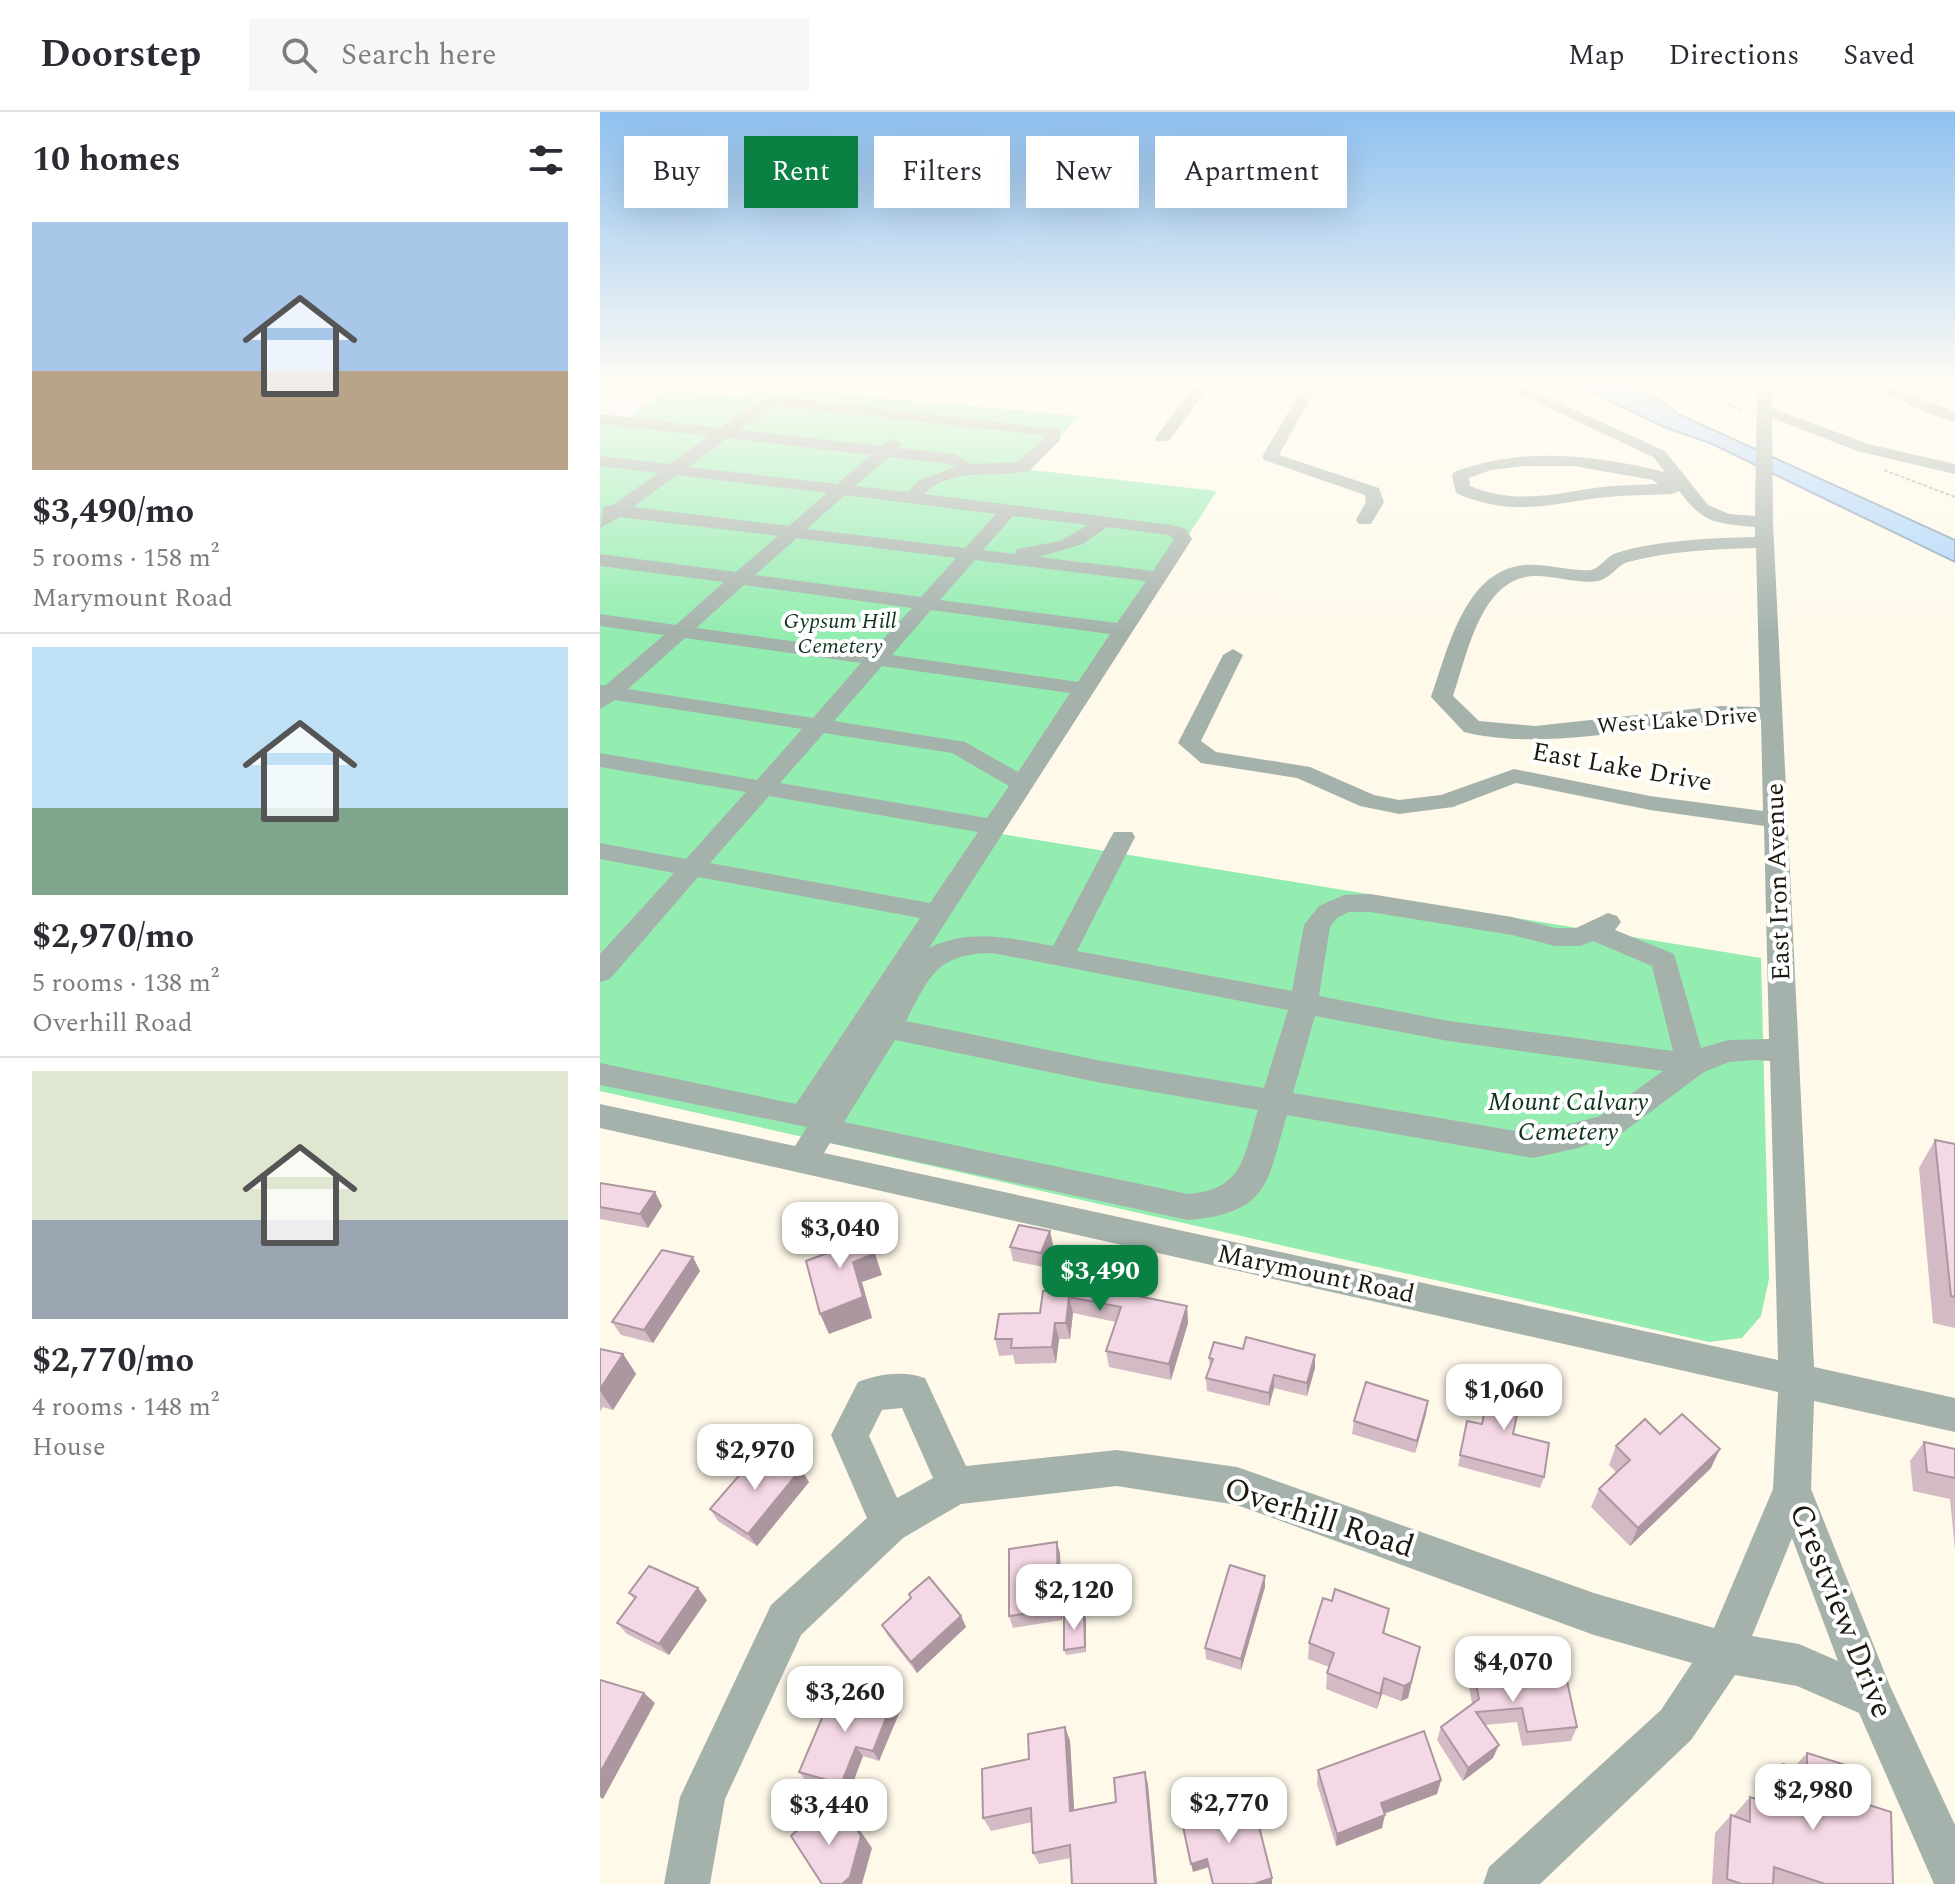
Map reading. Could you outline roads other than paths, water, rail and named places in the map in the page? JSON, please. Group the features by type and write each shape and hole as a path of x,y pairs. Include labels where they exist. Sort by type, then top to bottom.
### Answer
{"street":[{"path":"600,1074 803,1117 1183,539 1180,533 1103,521 662,468"},
{"path":"604,695 865,468"},
{"path":"911,498 924,485 964,469 1003,468"},
{"path":"1301,468 1373,492 1375,502 1365,520"},
{"path":"1481,468 1460,476 1462,489 1489,502 1530,505 1597,493 1672,489"},
{"path":"1612,468 1659,476 1672,489 1705,544 1765,532"},
{"path":"1670,468 1702,509 1765,532"},
{"name":"East Iron Avenue","path":"1764,468 1797,1380"},
{"path":"600,523 609,510 674,469"},
{"path":"609,510 1157,577"},
{"path":"604,963 926,604 975,556 1009,510"},
{"path":"975,556 1060,547 1083,537 1103,521"},
{"name":"West Lake Drive","path":"1705,544 1619,558 1596,576 1547,570 1504,575 1487,590 1442,697 1472,727 1535,733 1720,713 1772,714"},
{"path":"600,560 1123,630"},
{"path":"600,620 1084,689"},
{"name":"East Lake Drive","path":"1233,655 1189,743 1209,758 1302,772 1368,801 1399,807 1445,802 1514,776 1650,803 1776,820"},
{"path":"604,695 957,747 1014,780"},
{"path":"600,760 994,827"},
{"path":"1060,958 1123,837"},
{"path":"600,851 938,913"},
{"path":"822,1129 1188,1207 1217,1205 1237,1197 1252,1181 1304,1005 1317,925 1328,912 1344,904 1370,903 1512,926 1555,937 1580,937 1603,925 1664,961 1691,1064"},
{"path":"802,1161 888,1028 926,961 942,949 962,943 992,944 1449,1031 1691,1064"},
{"path":"888,1028 1102,1072 1533,1146 1567,1139 1619,1120 1691,1064 1720,1051 1750,1047 1785,1051"},
{"name":"Marymount Road","path":"600,1116 1955,1415"},
{"name":"Crestview Drive","path":"1797,1380 1792,1489 1874,1698 1955,1877"},
{"path":"889,1524 850,1435 871,1394 912,1390 956,1486"},
{"name":"Overhill Road","path":"687,1884 703,1797 786,1620 889,1524 956,1486 1117,1468 1237,1486 1594,1614 1725,1652 1799,1665 1874,1698"},
{"path":"1506,1884 1676,1725 1725,1652 1792,1489"}],"water":[{"path":"1761,468 1796,468 1955,540 1955,562"}],"park label":[{"name":"Gypsum Hill Cemetery","path":"840,634"},
{"name":"Mount Calvary Cemetery","path":"1568,1117"}]}
